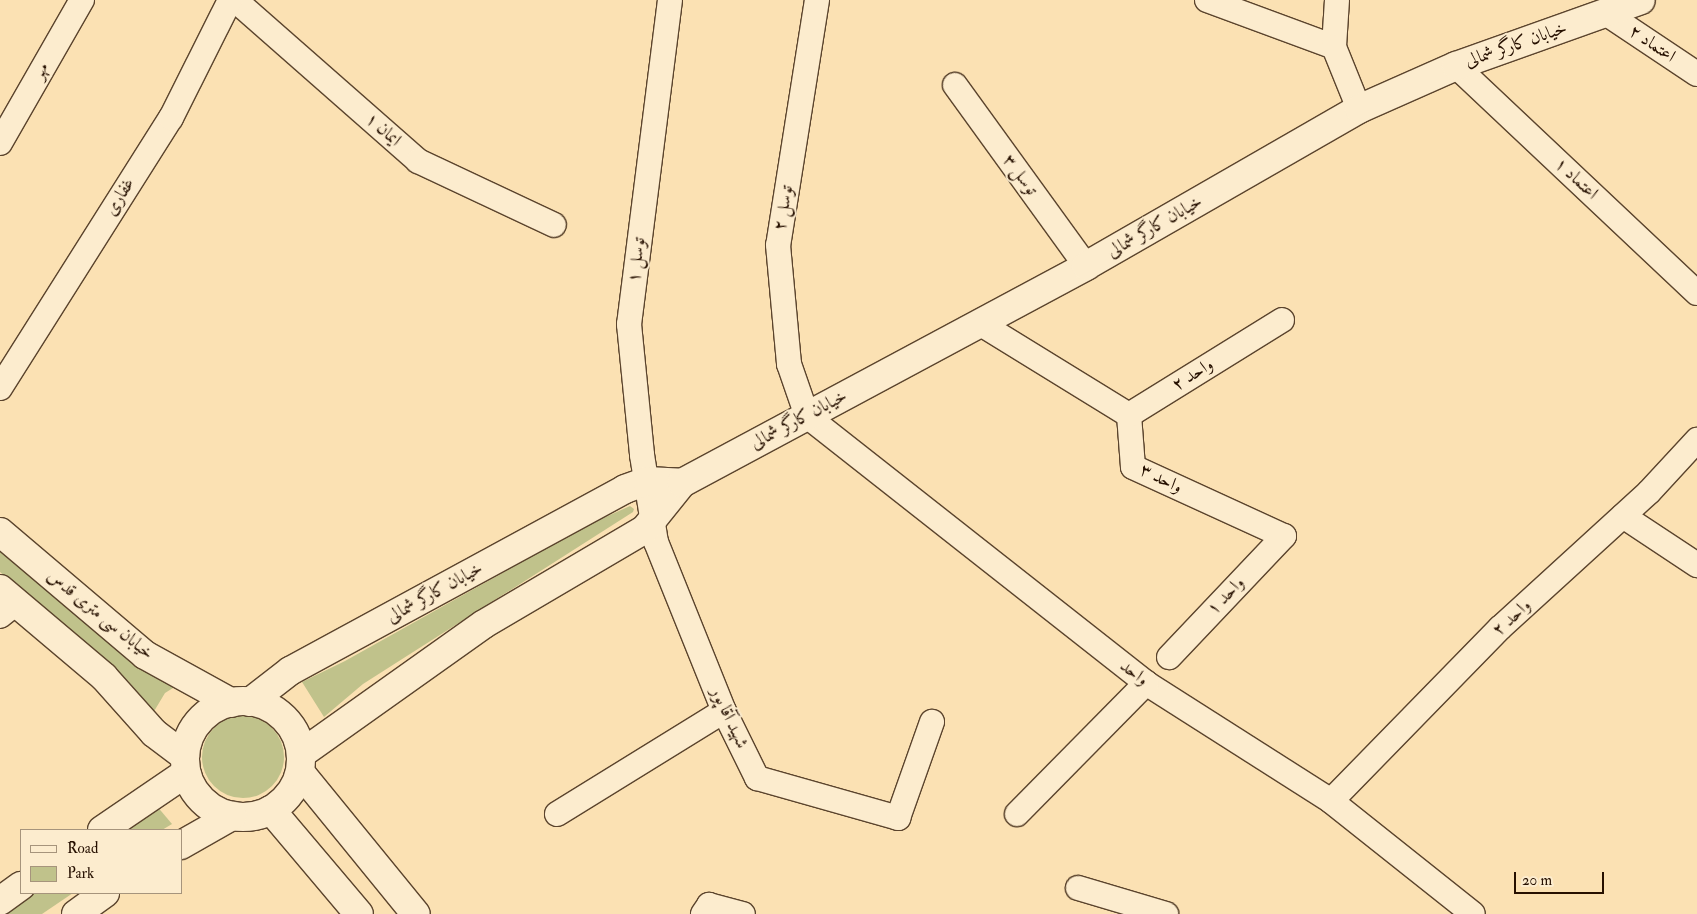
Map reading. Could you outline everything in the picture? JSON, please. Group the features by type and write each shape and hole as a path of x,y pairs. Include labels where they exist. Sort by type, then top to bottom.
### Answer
{"street":[{"name":"مهر","path":"0,142 82,0"},
{"name":"غفاری","path":"0,388 171,118 230,0"},
{"name":"ایمان ۱","path":"235,0 418,161 554,225"},
{"name":"توسل ۱","path":"655,520 647,481 629,324 670,0"},
{"name":"توسل ۲","path":"807,416 789,364 778,245 817,0"},
{"path":"1207,0 1334,47"},
{"path":"1337,0 1334,47 1359,109"},
{"name":"خیابان کارگر شمالی","path":"300,763 484,624 645,529 655,520 682,483 1086,266 1359,109 1456,66 1607,14 1641,0"},
{"name":"اعتماد ۲","path":"1607,14 1697,74"},
{"name":"اعتماد ۱","path":"1456,66 1697,293"},
{"name":"توسل ۳","path":"955,84 1086,266"},
{"name":"واحد ۲","path":"1129,415 1282,320"},
{"path":"981,324 1129,415"},
{"name":"واحد ۳","path":"1129,415 1133,467 1284,536"},
{"name":"واحد","path":"807,416 1146,683 1331,800 1473,914"},
{"name":"واحد ۲","path":"1331,800 1500,628 1623,516 1697,440"},
{"name":"خیابان کارگر شمالی","path":"241,702 290,671 625,490 647,481 682,483"},
{"path":"1623,516 1697,565"},
{"name":"شهید آقا پور","path":"655,520 656,542 724,711 757,778 898,818 932,722"},
{"name":"خیابان سی متری قدس","path":"0,532 145,655 241,702"},
{"name":"واحد ۱","path":"1169,656 1284,536"},
{"path":"6,602 104,677 154,733 185,764 203,802 216,811 232,816 246,817 271,810 289,794 300,763 297,737 288,722 275,711 241,702 209,712 196,724 188,739 185,764 103,829"},
{"path":"1018,814 1146,683"},
{"path":"557,814 724,711"},
{"path":"300,763 416,914"},
{"path":"271,810 359,914"},
{"path":"182,844 232,816"},
{"path":"0,901 20,887"},
{"path":"1078,888 1166,914"},
{"path":"76,914 104,894"},
{"path":"702,914 709,905 743,914"}],"green space":[{"path":"630,506 634,509 633,512 363,684 324,717 302,682 345,661 590,524"},
{"path":"0,547 181,683 165,693 153,713 128,681 0,572"},
{"path":"243,716 259,719 272,728 281,741 284,757 281,773 272,786 259,795 243,798 227,795 214,786 205,773 202,757 205,741 214,728 227,719"},
{"path":"156,805 172,824 164,829 120,829"},
{"path":"30,894 72,894 42,914 0,914"}]}
